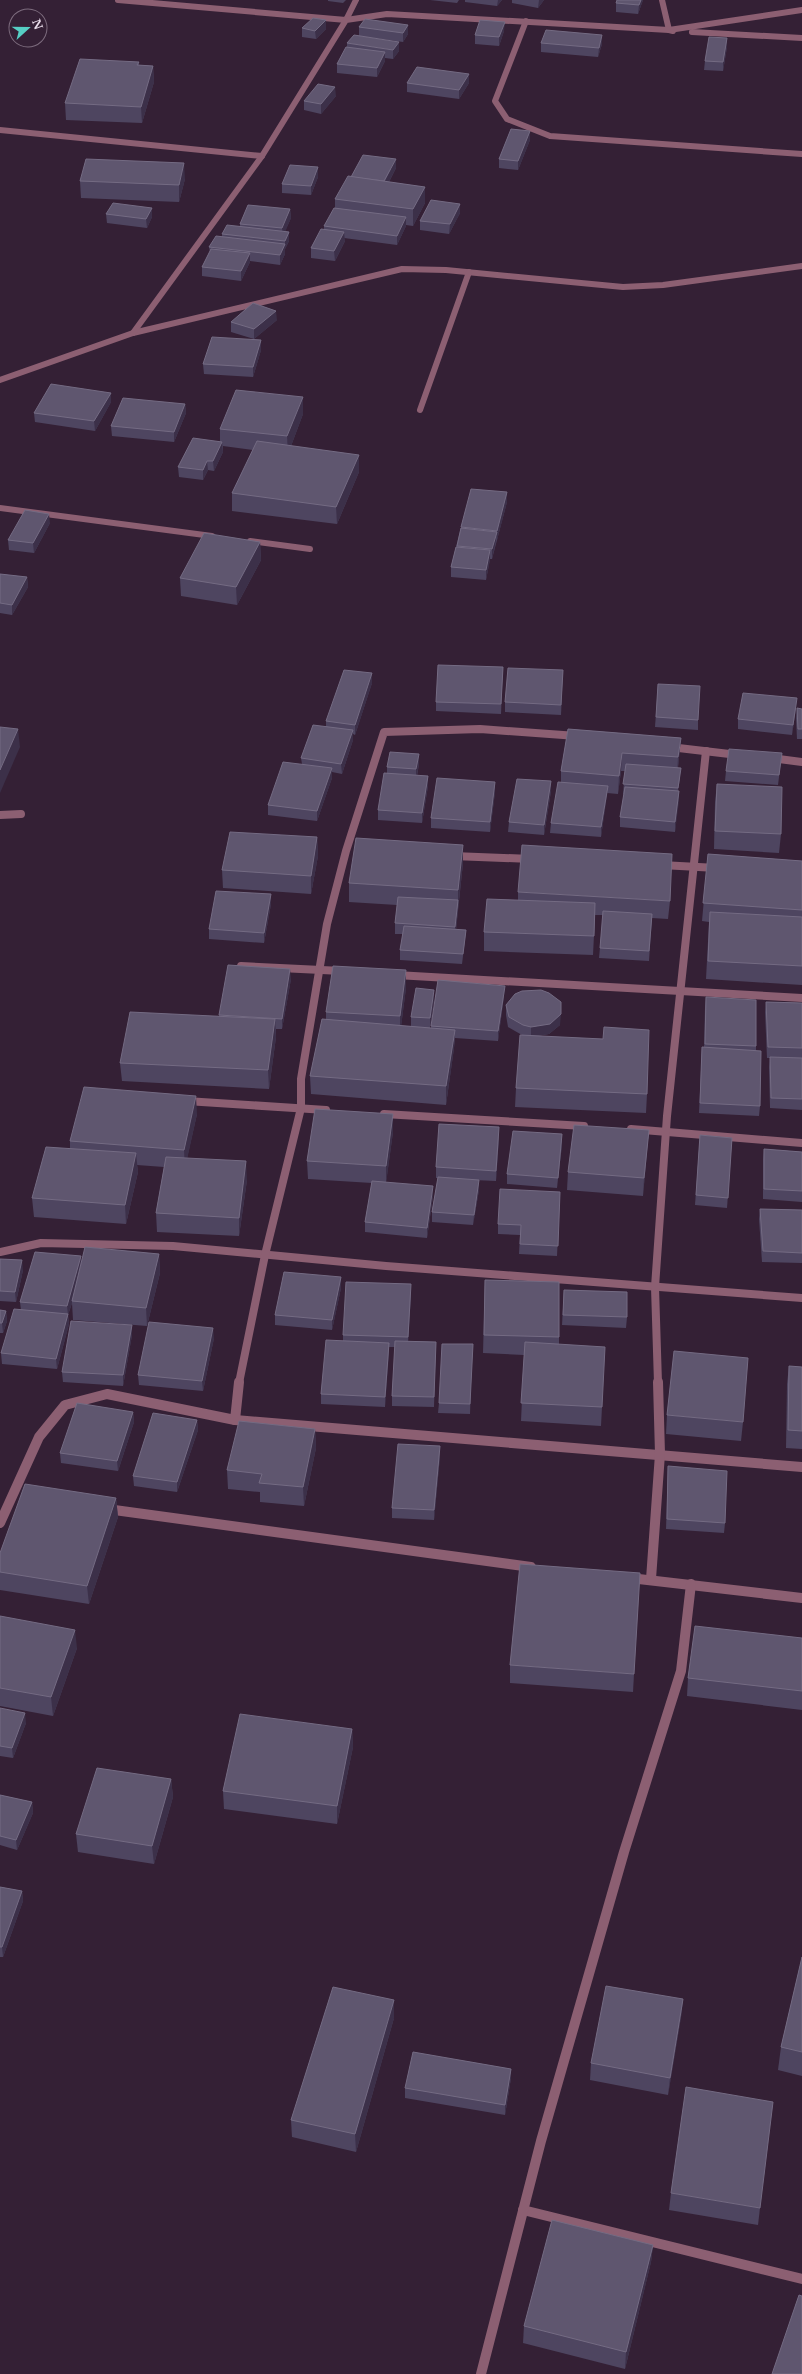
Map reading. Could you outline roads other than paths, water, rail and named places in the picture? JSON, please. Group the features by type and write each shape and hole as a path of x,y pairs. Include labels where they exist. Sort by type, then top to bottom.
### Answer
{"street":[{"path":"118,0 346,20 387,14 802,38"},
{"path":"133,333 262,156 346,20 356,0"},
{"path":"662,0 669,30"},
{"path":"669,30 802,10"},
{"path":"526,21 494,101 507,119 550,136 802,154"},
{"path":"0,130 262,156"},
{"path":"0,380 133,333 402,269 469,272 623,287 662,285 802,266"},
{"path":"420,410 469,272"},
{"path":"0,508 217,536"},
{"path":"241,540 310,549"},
{"path":"235,1420 240,1376 265,1255 301,1108 301,1080 327,924 350,851 384,732 421,728 539,731 584,737"},
{"path":"660,746 743,755"},
{"path":"651,1579 660,1454 655,1287 666,1131 706,751"},
{"path":"765,758 802,762"},
{"path":"0,815 21,814"},
{"path":"441,855 536,859"},
{"path":"655,865 725,868"},
{"path":"241,966 351,972"},
{"path":"390,974 802,998"},
{"path":"176,1100 332,1110"},
{"path":"372,1113 594,1127"},
{"path":"618,1128 802,1143"},
{"path":"0,1252 41,1243 173,1246 265,1255 802,1298"},
{"path":"0,1523 15,1496 39,1437 65,1405 107,1394 235,1420 802,1466"},
{"path":"97,1507 538,1568"},
{"path":"622,1578 651,1579 802,1598"},
{"path":"481,2374 523,2210 624,1852 681,1671 691,1584"},
{"path":"523,2210 802,2279"}]}
